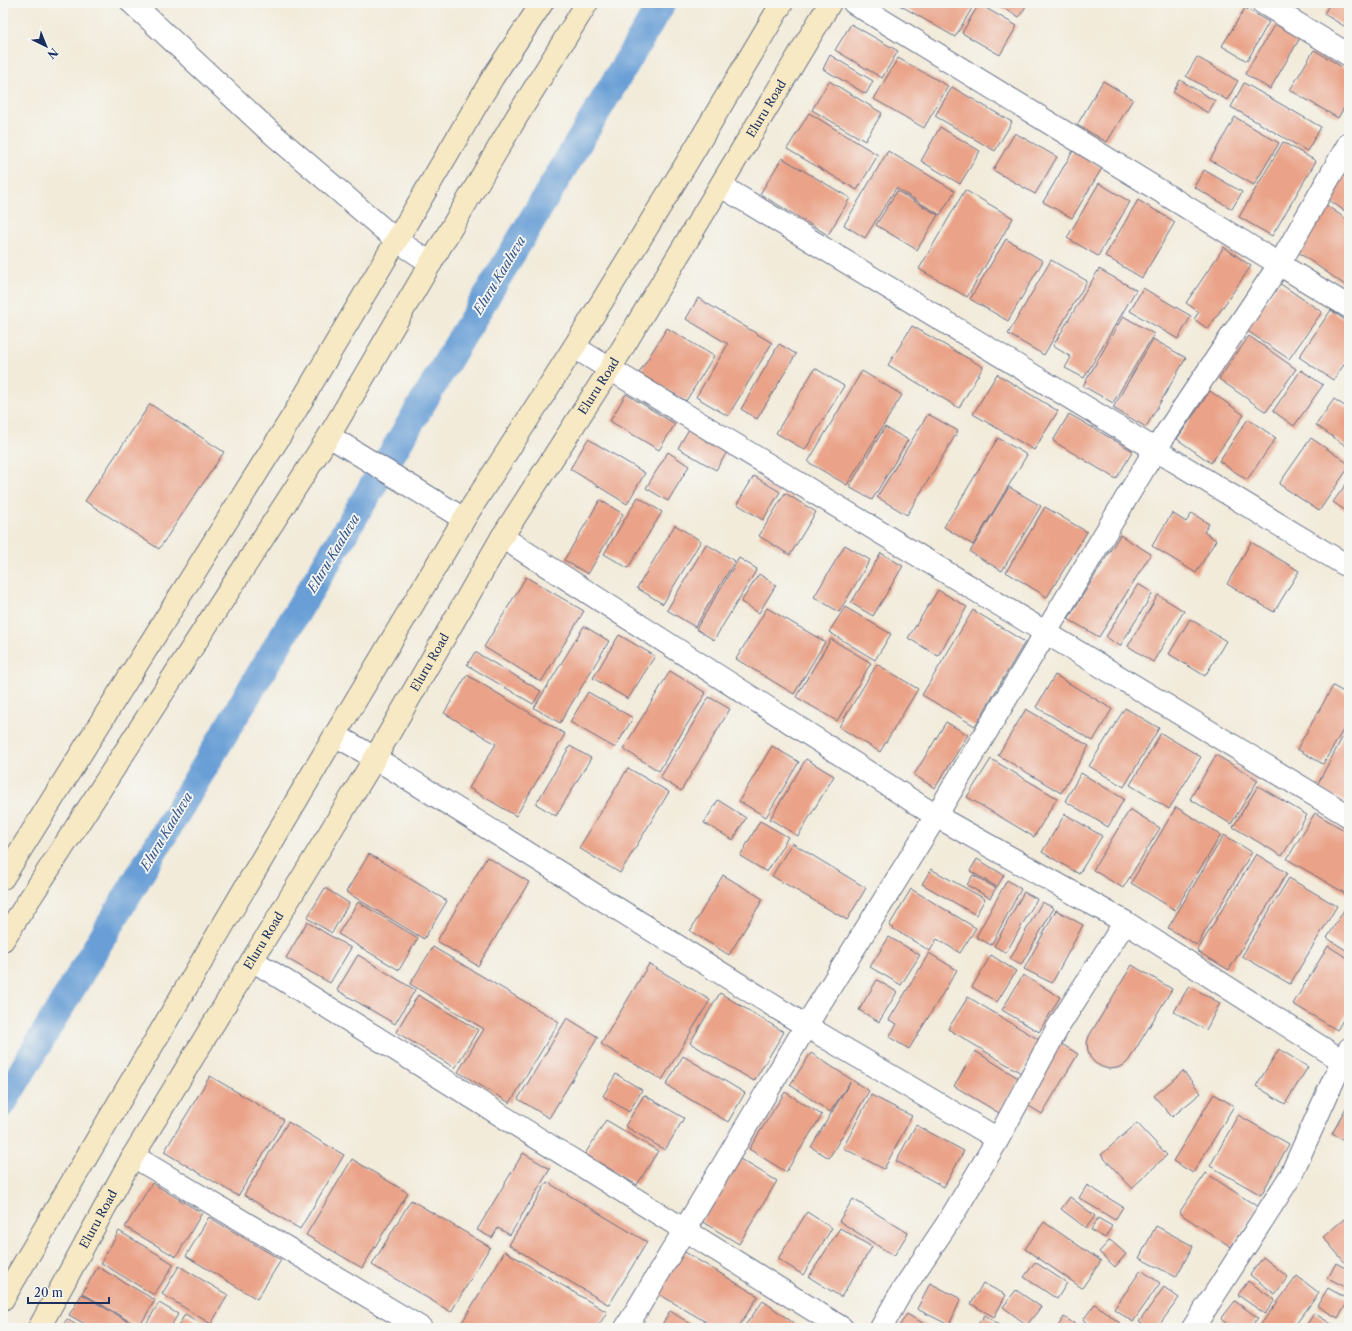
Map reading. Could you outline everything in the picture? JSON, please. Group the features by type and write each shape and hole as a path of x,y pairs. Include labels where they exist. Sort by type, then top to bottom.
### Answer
{"main road":[{"path":"3,940 329,436 516,118 587,3"},
{"path":"3,1299 464,519 574,346 686,164 782,3"},
{"name":"Eluru Road","path":"39,1328 133,1156 375,758 502,537 610,369 830,3"},
{"path":"3,878 292,417 536,6"}],"street":[{"path":"132,3 267,129 396,240 431,263"},
{"path":"854,3 1349,307"},
{"path":"1263,3 1349,56"},
{"path":"626,1328 806,1026 936,816 1155,450 1279,265 1349,143"},
{"path":"721,186 1349,567"},
{"path":"574,346 1349,816"},
{"path":"329,436 464,519"},
{"path":"502,537 936,816 1125,922 1347,1058 1290,1177 1193,1328"},
{"path":"336,735 806,1026 998,1139"},
{"path":"881,1328 900,1294 949,1221 998,1139 1058,1027 1125,922"},
{"path":"252,960 842,1328"},
{"path":"133,1156 421,1328"}],"building":[{"path":"896,3 975,3 955,37"},
{"path":"994,3 1028,3 1019,17"},
{"path":"1330,3 1349,3 1349,29 1324,14"},
{"path":"979,4 1017,26 1000,55 962,33"},
{"path":"1245,8 1269,22 1247,61 1222,46"},
{"path":"851,24 898,51 882,78 835,50"},
{"path":"1275,24 1300,38 1270,89 1245,74"},
{"path":"1314,50 1349,71 1349,99 1338,118 1290,90"},
{"path":"830,55 873,81 866,94 823,69"},
{"path":"1197,57 1238,81 1227,100 1186,76"},
{"path":"898,58 948,86 924,128 874,99"},
{"path":"1180,80 1215,101 1208,113 1173,92"},
{"path":"829,81 882,113 865,141 812,110"},
{"path":"1103,81 1133,99 1107,142 1077,125"},
{"path":"1244,83 1321,127 1307,151 1231,107"},
{"path":"952,87 1012,122 995,151 935,116"},
{"path":"809,113 878,155 857,190 787,149"},
{"path":"1235,117 1279,143 1254,185 1210,160"},
{"path":"940,127 980,151 960,184 921,161"},
{"path":"1015,133 1057,157 1035,194 993,170"},
{"path":"1283,142 1316,161 1272,236 1239,217"},
{"path":"888,151 955,191 940,215 896,188 865,238 844,225"},
{"path":"1073,151 1102,168 1072,218 1043,202"},
{"path":"782,158 850,198 828,235 760,194"},
{"path":"1349,164 1349,214 1326,198"},
{"path":"1204,170 1242,192 1232,209 1194,187"},
{"path":"1099,183 1130,202 1098,256 1067,238"},
{"path":"965,190 1013,218 967,297 919,269"},
{"path":"897,191 938,215 917,250 876,225"},
{"path":"1138,200 1175,222 1142,278 1105,256"},
{"path":"1326,205 1349,221 1349,278 1345,285 1295,250"},
{"path":"1006,239 1043,261 1008,321 970,299"},
{"path":"1224,247 1251,266 1208,329 1194,319 1199,312 1186,303"},
{"path":"1051,260 1087,281 1044,355 1008,334"},
{"path":"1099,269 1136,290 1084,378 1065,368 1071,357 1053,346"},
{"path":"1279,283 1322,312 1289,359 1246,330"},
{"path":"1143,288 1191,316 1178,339 1130,311"},
{"path":"698,298 772,343 728,416 696,397 728,344 686,319"},
{"path":"1331,310 1349,323 1349,358 1333,380 1299,357"},
{"path":"1123,316 1154,334 1113,403 1083,386"},
{"path":"912,326 983,367 959,408 888,365"},
{"path":"667,328 714,356 686,401 639,373"},
{"path":"1249,336 1296,369 1266,412 1219,379"},
{"path":"1153,339 1186,358 1146,427 1113,408"},
{"path":"779,344 796,354 757,419 741,409"},
{"path":"815,368 844,386 805,450 776,433"},
{"path":"1301,370 1323,385 1294,426 1273,411"},
{"path":"862,371 902,395 847,485 808,462"},
{"path":"997,374 1058,411 1034,450 973,414"},
{"path":"1210,391 1244,415 1211,463 1177,439"},
{"path":"626,394 675,424 659,450 610,421"},
{"path":"1334,399 1349,409 1349,448 1316,425"},
{"path":"150,404 224,452 159,549 85,501"},
{"path":"928,414 958,431 907,515 877,497"},
{"path":"1069,414 1133,451 1116,479 1053,441"},
{"path":"1248,419 1276,438 1247,480 1219,461"},
{"path":"885,427 908,440 872,500 849,487"},
{"path":"689,429 727,452 716,470 678,448"},
{"path":"998,438 1027,455 973,545 944,527"},
{"path":"1311,438 1349,464 1349,467 1319,511 1279,484"},
{"path":"588,439 645,473 627,504 570,469"},
{"path":"668,452 689,466 668,501 646,488"},
{"path":"754,476 780,492 763,520 737,504"},
{"path":"1349,480 1349,513 1333,502"},
{"path":"1009,487 1041,506 1002,571 970,552"},
{"path":"785,493 816,512 790,555 759,536"},
{"path":"638,497 662,512 628,568 604,554"},
{"path":"600,500 623,514 588,574 564,560"},
{"path":"1045,507 1087,532 1047,597 1006,572"},
{"path":"1172,513 1186,522 1192,513 1209,524 1204,532 1216,540 1196,573 1152,546"},
{"path":"675,525 701,541 663,604 637,588"},
{"path":"1120,535 1151,554 1099,637 1068,619"},
{"path":"1251,542 1299,571 1274,612 1227,584"},
{"path":"706,544 735,561 695,627 667,610"},
{"path":"845,545 870,560 839,612 814,597"},
{"path":"881,553 903,566 873,616 851,603"},
{"path":"739,558 757,569 714,640 696,629"},
{"path":"759,574 776,585 759,613 741,602"},
{"path":"526,577 584,611 541,682 484,647"},
{"path":"1138,584 1153,593 1120,646 1106,637"},
{"path":"938,590 967,607 938,656 908,638"},
{"path":"1158,595 1184,611 1153,662 1128,646"},
{"path":"845,607 891,634 875,660 829,632"},
{"path":"767,608 825,642 794,694 736,659"},
{"path":"973,610 1025,642 975,726 922,695"},
{"path":"1190,619 1226,641 1205,676 1169,654"},
{"path":"584,626 609,641 560,723 534,708"},
{"path":"619,635 655,656 628,699 593,678"},
{"path":"831,639 871,663 837,721 796,697"},
{"path":"475,652 541,691 533,704 467,665"},
{"path":"877,664 918,689 880,752 839,727"},
{"path":"670,671 706,693 659,771 623,749"},
{"path":"467,675 565,734 516,816 469,788 496,744 444,713"},
{"path":"1055,675 1112,709 1093,741 1036,707"},
{"path":"1333,686 1349,695 1349,720 1323,764 1297,749"},
{"path":"588,692 633,718 615,748 570,722"},
{"path":"709,697 730,709 681,791 660,778"},
{"path":"1125,708 1159,728 1124,787 1089,766"},
{"path":"1026,709 1089,746 1061,793 998,755"},
{"path":"946,722 968,735 935,788 914,775"},
{"path":"1349,725 1349,804 1316,787"},
{"path":"1161,733 1201,757 1169,809 1130,785"},
{"path":"570,746 591,758 556,816 536,804"},
{"path":"772,746 799,762 766,817 739,801"},
{"path":"1216,755 1258,780 1231,824 1190,799"},
{"path":"806,759 834,776 798,836 770,819"},
{"path":"991,759 1057,798 1034,837 967,797"},
{"path":"628,768 669,792 620,873 579,848"},
{"path":"1081,773 1124,799 1108,827 1065,801"},
{"path":"1258,786 1307,815 1282,856 1233,827"},
{"path":"718,800 746,818 733,840 704,823"},
{"path":"1176,807 1221,835 1175,910 1131,883"},
{"path":"1130,809 1160,828 1123,888 1093,870"},
{"path":"1315,813 1349,833 1348,895 1287,859"},
{"path":"1065,814 1102,836 1079,874 1042,852"},
{"path":"760,821 788,837 767,872 740,856"},
{"path":"1224,835 1252,852 1197,945 1168,928"},
{"path":"792,843 866,888 847,920 772,876"},
{"path":"369,854 447,901 424,939 346,892"},
{"path":"1256,854 1287,873 1229,970 1197,951"},
{"path":"487,857 529,882 478,966 437,941"},
{"path":"977,859 1004,875 997,887 970,871"},
{"path":"931,869 985,899 976,915 922,884"},
{"path":"723,875 763,899 729,955 690,931"},
{"path":"973,875 996,888 990,898 967,885"},
{"path":"1289,878 1337,906 1290,984 1242,956"},
{"path":"1007,880 1021,889 991,945 976,937"},
{"path":"325,888 349,903 332,933 307,918"},
{"path":"911,889 976,928 960,953 937,939 930,951 889,926"},
{"path":"1024,892 1037,899 1006,953 994,946"},
{"path":"358,902 418,938 399,970 338,934"},
{"path":"1042,902 1054,908 1021,965 1010,959"},
{"path":"1349,902 1349,952 1327,938"},
{"path":"1056,910 1083,925 1052,983 1024,969"},
{"path":"307,922 351,948 330,983 286,958"},
{"path":"889,937 920,955 901,985 870,967"},
{"path":"1328,946 1349,959 1349,1010 1337,1030 1293,1004"},
{"path":"433,947 559,1022 510,1103 458,1072 484,1029 410,984"},
{"path":"929,953 957,970 909,1049 889,1037 897,1024 889,1020"},
{"path":"358,955 415,990 395,1024 337,990"},
{"path":"991,955 1016,971 997,1002 972,987"},
{"path":"649,964 710,1000 662,1080 601,1044"},
{"path":"1132,965 1172,989 1129,1060 1124,1065 1109,1069 1095,1063 1090,1057 1087,1043 1089,1036"},
{"path":"1023,975 1060,997 1039,1032 1002,1010"},
{"path":"877,980 897,992 879,1022 859,1010"},
{"path":"1189,986 1220,1003 1206,1030 1174,1012"},
{"path":"720,993 784,1032 754,1081 690,1043"},
{"path":"418,995 478,1030 455,1068 396,1032"},
{"path":"968,997 1041,1041 1021,1073 948,1029"},
{"path":"567,1018 598,1037 549,1118 518,1099"},
{"path":"1060,1043 1078,1054 1042,1114 1024,1103"},
{"path":"1279,1049 1308,1067 1285,1104 1256,1086"},
{"path":"975,1051 1020,1079 999,1113 954,1086"},
{"path":"811,1053 869,1091 829,1158 811,1147 850,1082 830,1112 790,1085"},
{"path":"683,1056 745,1093 728,1122 666,1085"},
{"path":"1183,1071 1201,1093 1172,1117 1154,1096"},
{"path":"616,1074 642,1090 629,1112 603,1096"},
{"path":"210,1076 284,1120 238,1196 164,1152"},
{"path":"785,1092 822,1115 786,1172 749,1149"},
{"path":"1214,1094 1234,1106 1193,1173 1173,1161"},
{"path":"644,1095 684,1118 665,1150 625,1126"},
{"path":"871,1095 912,1116 884,1169 843,1148"},
{"path":"1349,1102 1349,1143 1332,1134"},
{"path":"1238,1115 1289,1144 1261,1195 1210,1166"},
{"path":"606,1120 658,1151 637,1185 585,1154"},
{"path":"288,1122 344,1155 300,1229 244,1195"},
{"path":"1137,1123 1167,1155 1132,1188 1101,1155"},
{"path":"916,1125 964,1151 944,1187 896,1161"},
{"path":"523,1153 550,1169 510,1235 498,1228 492,1238 477,1230"},
{"path":"352,1159 408,1193 362,1268 306,1235"},
{"path":"740,1159 777,1181 739,1244 701,1221"},
{"path":"1206,1173 1258,1207 1231,1247 1179,1213"},
{"path":"547,1182 647,1242 609,1305 509,1245"},
{"path":"152,1183 202,1213 176,1257 125,1227"},
{"path":"1087,1185 1123,1207 1115,1220 1079,1198"},
{"path":"1070,1197 1095,1216 1086,1228 1061,1209"},
{"path":"853,1199 908,1233 894,1256 839,1221"},
{"path":"411,1200 490,1247 451,1312 372,1265"},
{"path":"807,1212 832,1228 803,1275 778,1259"},
{"path":"209,1217 281,1260 257,1299 186,1256"},
{"path":"1098,1218 1112,1226 1105,1238 1091,1230"},
{"path":"1344,1219 1349,1225 1349,1263 1347,1265 1323,1237"},
{"path":"1044,1222 1101,1261 1082,1288 1025,1249"},
{"path":"1156,1226 1193,1246 1176,1277 1139,1258"},
{"path":"840,1228 872,1247 841,1297 809,1277"},
{"path":"119,1231 174,1264 154,1295 101,1263"},
{"path":"1110,1240 1126,1254 1115,1267 1099,1252"},
{"path":"505,1251 607,1312 597,1328 467,1328 461,1324"},
{"path":"683,1251 758,1296 738,1328 716,1328 657,1293"},
{"path":"1263,1257 1288,1277 1275,1294 1250,1275"},
{"path":"1035,1262 1067,1283 1057,1299 1024,1277"},
{"path":"1336,1263 1349,1270 1349,1289 1328,1278"},
{"path":"179,1266 228,1295 211,1324 162,1294"},
{"path":"98,1267 155,1300 139,1327 82,1293"},
{"path":"1141,1270 1160,1283 1133,1322 1114,1309"},
{"path":"1297,1276 1319,1293 1293,1328 1258,1328"},
{"path":"1248,1281 1275,1300 1265,1314 1238,1295"},
{"path":"930,1283 961,1299 949,1325 917,1309"},
{"path":"983,1283 1006,1295 994,1317 971,1304"},
{"path":"1164,1287 1179,1298 1157,1328 1148,1328 1139,1322"},
{"path":"1328,1288 1349,1300 1338,1318 1317,1306"},
{"path":"1016,1290 1041,1307 1027,1325 1003,1307"},
{"path":"82,1294 138,1328 92,1328 69,1315"},
{"path":"763,1301 798,1326 797,1328 743,1328"},
{"path":"1235,1301 1258,1318 1250,1328 1232,1328 1221,1319"},
{"path":"159,1303 178,1314 170,1328 153,1328 146,1324"},
{"path":"1095,1304 1121,1324 1118,1328 1094,1328 1083,1320"},
{"path":"670,1311 697,1328 660,1328"},
{"path":"1314,1313 1333,1325 1332,1328 1305,1328"},
{"path":"185,1314 208,1328 177,1328"},
{"path":"907,1314 931,1328 898,1328"},
{"path":"985,1315 1003,1328 975,1328"},
{"path":"1064,1317 1081,1328 1057,1328"},
{"path":"67,1319 81,1328 61,1328"}],"waterway":[{"name":"Eluru Kaaluva","path":"3,1103 662,3"}]}
